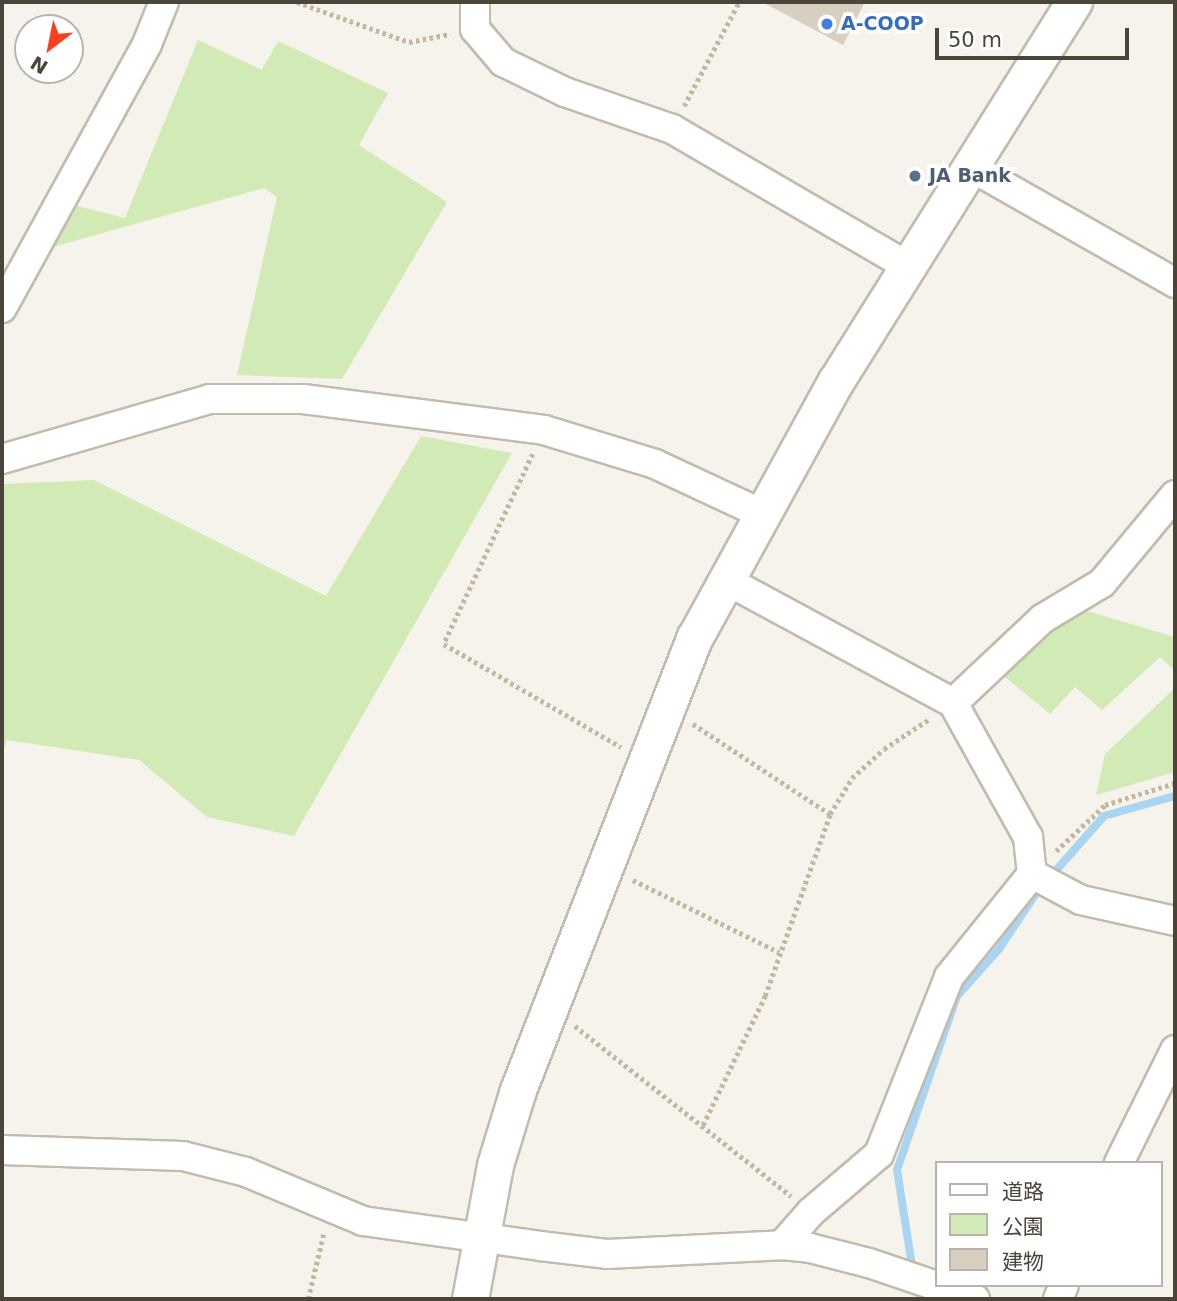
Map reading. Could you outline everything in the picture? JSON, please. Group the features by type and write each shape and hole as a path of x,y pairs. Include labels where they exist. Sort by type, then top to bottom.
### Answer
{"street":[{"path":"2,309 147,44 163,2"},
{"path":"470,1299 495,1165 549,1006 606,867 666,706 724,579 908,266 1074,2"},
{"path":"475,15 503,62 565,92 672,129 908,266"},
{"path":"971,167 1175,283"},
{"path":"2,459 170,408 253,396 544,430 655,464 762,514"},
{"path":"953,703 1042,619 1102,583 1175,495"},
{"path":"724,579 953,703 1028,837 1041,880 1081,900 1175,921"},
{"path":"782,1245 811,1212 879,1154 949,977 1041,880"},
{"path":"1120,1161 1175,1050"},
{"path":"2,1150 183,1156 246,1172 363,1221 607,1254 782,1245 915,1277 936,1285"},
{"path":"942,1287 975,1299"}],"path":[{"path":"297,2 409,42 475,15"},
{"path":"672,129 739,2"},
{"path":"544,430 444,644 645,762"},
{"path":"703,1125 765,996 830,814 852,778 884,749 953,703"},
{"path":"666,706 830,814"},
{"path":"1041,880 1105,805 1175,783"},
{"path":"606,867 779,952"},
{"path":"549,1006 811,1212"},
{"path":"308,1299 330,1207"}],"green space":[{"path":"198,40 262,70 278,41 388,93 359,145 447,202 342,379 237,375 277,197 264,188 49,248 74,205 125,218"},
{"path":"421,436 512,453 294,836 207,817 139,760 7,740 2,754 2,484 94,480 326,596"},
{"path":"1080,609 1175,637 1175,671 1160,657 1102,710 1075,687 1050,714 999,672"},
{"path":"1175,688 1175,772 1096,795 1105,754"}],"building":[{"name":"A-COOP","path":"762,2 865,2 843,45"}],"waterway":[{"path":"913,1272 897,1170 957,996 999,949 1037,892 1104,816 1175,796"},
{"path":"917,1285 926,1299"}],"place":[{"name":"A-COOP","path":"827,24"},
{"name":"JA Bank","path":"915,176"}]}
